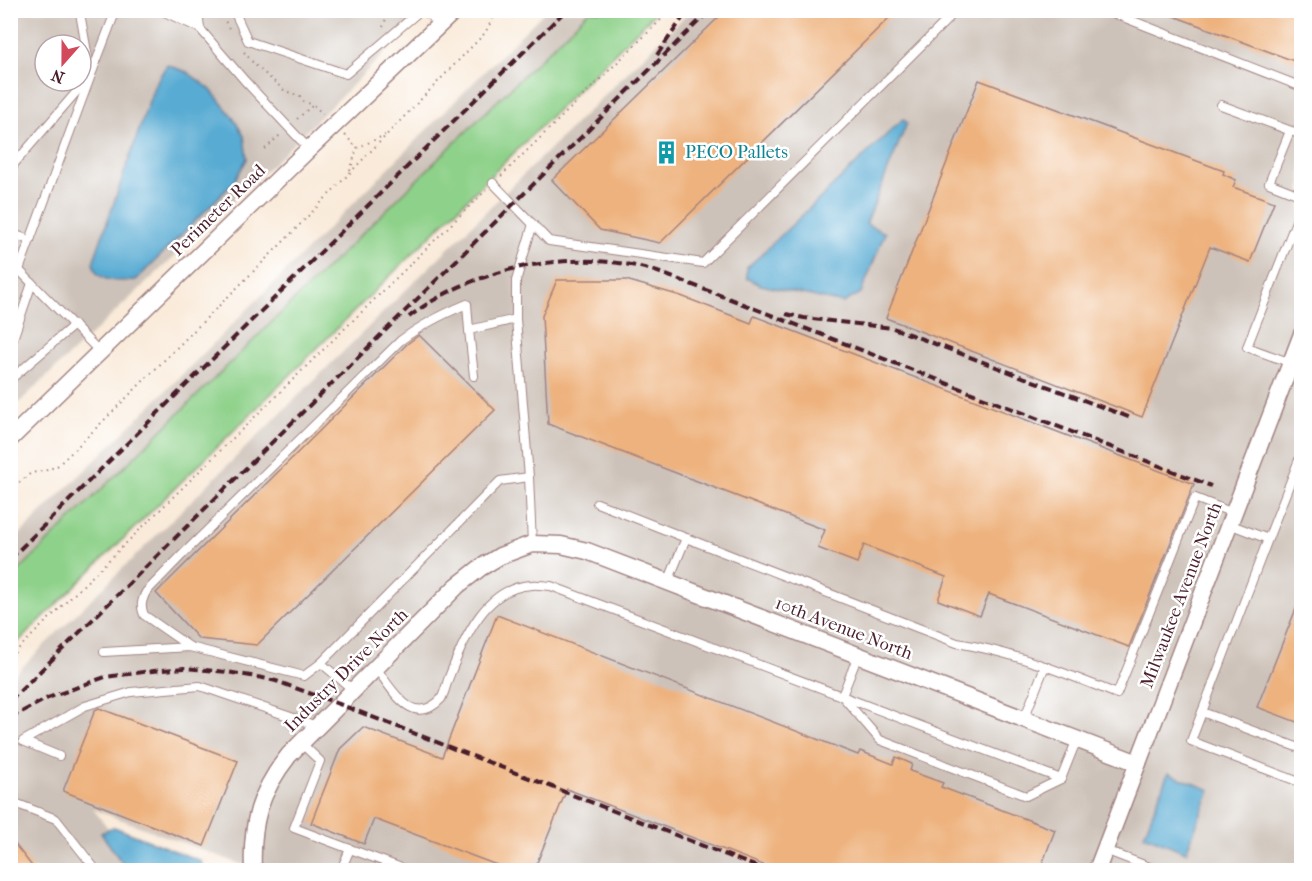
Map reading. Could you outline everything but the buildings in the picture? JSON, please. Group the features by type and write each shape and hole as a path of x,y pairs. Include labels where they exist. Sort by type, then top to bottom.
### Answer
{"street":[{"name":"Perimeter Road","path":"10,439 334,124 455,10"},
{"name":"Milwaukee Avenue North","path":"1097,870 1302,334"},
{"name":"10th Avenue North","path":"532,543 561,545 587,551 1138,763"},
{"name":"Industry Drive North","path":"253,870 253,832 260,805 281,765 457,586 489,562 532,543"}],"lane":[{"path":"81,10 84,33"},
{"path":"93,70 116,10"},
{"path":"160,10 200,29"},
{"path":"187,10 190,17 245,81 309,149"},
{"path":"198,10 200,29"},
{"path":"236,10 236,15 248,41 346,74 423,10 439,25"},
{"path":"493,183 549,241 703,263 957,10"},
{"path":"1105,10 1302,87"},
{"path":"10,176 14,164 75,93"},
{"path":"84,93 30,240 15,268 100,352"},
{"path":"1221,105 1302,135"},
{"path":"1290,131 1269,183 1302,196"},
{"path":"1291,363 1247,347 1302,206"},
{"path":"532,543 516,319 516,280 533,224"},
{"path":"10,233 30,240"},
{"path":"10,348 32,283"},
{"path":"190,647 144,615 141,608 146,592 400,342 414,330 440,315 467,304 474,376"},
{"path":"469,330 516,319"},
{"path":"10,380 74,326"},
{"path":"1302,452 1191,741 1302,783"},
{"path":"104,652 190,647 304,676 321,663 500,481 529,477"},
{"path":"597,503 957,643 1045,666 1117,694 1195,498 1268,539"},
{"path":"668,582 686,538"},
{"path":"376,668 404,704 419,710 428,709 441,699 462,645 482,613 495,599 512,589 531,585 550,586 1061,779"},
{"path":"842,696 858,655"},
{"path":"321,663 353,690"},
{"path":"1024,719 1045,666"},
{"path":"59,756 23,741 85,706 131,692 200,687 318,726"},
{"path":"842,696 880,740 1026,796 1061,779 1077,739"},
{"path":"1202,712 1302,749"},
{"path":"301,743 320,761 294,828 407,870"},
{"path":"10,801 56,819 96,870"},
{"path":"341,870 350,849"},
{"path":"1105,850 1157,870"}],"path":[{"path":"223,10 225,21 231,32"},
{"path":"383,27 389,10"},
{"path":"10,490 30,473 57,466 71,453 232,294 485,33 493,18 504,10"},
{"path":"10,657 671,10"},
{"path":"243,50 285,91 300,96 303,101 313,105 334,124"},
{"path":"350,172 357,148 387,133"}],"shaded area":[{"path":"11,11 427,11 280,157 11,410"},
{"path":"545,11 592,11 11,578 10,544"},
{"path":"690,11 1301,11 1301,870 256,870 93,809 141,870 11,870 11,678"}],"green space":[{"path":"589,11 657,11 11,649 11,578"}],"water":[{"path":"167,65 187,72 210,89 232,116 244,136 247,159 233,183 136,280 110,280 97,273 93,263 155,84"},
{"path":"903,119 907,123 866,224 885,233 861,293 843,303 761,285 747,278 747,268"},
{"path":"1168,773 1210,790 1186,852 1144,835"},
{"path":"114,827 201,861 203,870 127,870 101,833"}],"railway":[{"path":"10,559 566,10"},
{"path":"657,55 688,10"},
{"path":"10,701 710,10"},
{"path":"409,317 434,300 462,286 523,267 555,262 587,261 618,263 648,269 1211,486"},
{"path":"786,314 893,328 1131,418"},
{"path":"10,718 48,698 105,677 184,668 263,678 339,704 765,870"}],"place":[{"name":"PECO Pallets","path":"667,152"}]}
